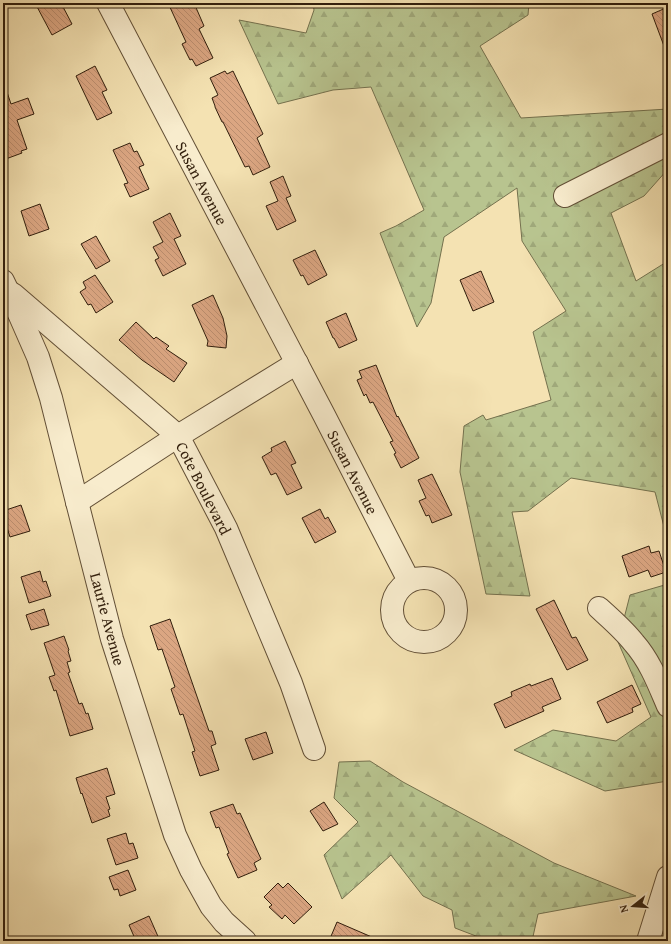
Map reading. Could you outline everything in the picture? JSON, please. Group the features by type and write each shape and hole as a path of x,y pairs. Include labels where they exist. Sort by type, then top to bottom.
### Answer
{"street":[{"name":"Susan Avenue","path":"108,3 297,363 409,581"},
{"path":"566,196 668,144"},
{"name":"Cote Boulevard","path":"5,285 178,436 226,528 291,683 314,749"},
{"name":"Laurie Avenue","path":"5,285 38,357 51,398 112,639 175,835 191,870 211,906 224,922 244,941"},
{"path":"77,502 178,436 297,363"},
{"path":"599,608 616,623 635,644 648,663 668,706"},
{"path":"648,941 668,877"}],"green space":[{"path":"313,3 529,3 528,15 480,46 521,118 668,109 668,169 644,196 611,213 636,281 668,261 668,542 655,492 571,478 528,511 512,512 530,596 486,594 460,472 464,426 483,415 486,420 551,400 533,332 566,311 522,241 517,188 444,237 431,303 417,327 380,233 396,226 424,210 371,87 333,90 278,104 239,20 306,33 314,10"},
{"path":"668,584 668,781 605,791 514,750 553,730 616,741 651,717 618,642 630,595"},
{"path":"370,761 403,782 554,863 636,896 538,914 532,941 489,941 455,928 452,910 423,896 391,855 342,899 324,855 358,822 334,798 339,762"}],"building":[{"path":"35,3 61,3 72,24 52,35"},
{"path":"168,3 194,3 204,26 199,29 213,58 196,66 192,59 190,60 182,44 186,42"},
{"path":"668,7 668,54 667,54 652,14"},
{"path":"95,66 107,90 102,92 112,113 97,120 76,76"},
{"path":"225,71 227,74 233,71 263,134 257,138 270,167 253,175 249,166 245,167 222,122 212,98 218,95 210,78"},
{"path":"3,86 5,86 11,104 28,98 34,114 17,120 27,149 21,151 22,153 3,160"},
{"path":"130,143 134,152 137,151 144,165 139,167 149,189 130,197 124,184 128,183 113,150"},
{"path":"283,176 291,196 286,198 296,221 277,230 266,206 278,201 270,182"},
{"path":"40,204 49,229 29,236 21,211"},
{"path":"170,213 181,236 174,239 186,264 163,276 155,260 159,258 153,247 163,242 153,222"},
{"path":"96,236 110,261 96,269 81,244"},
{"path":"315,250 327,275 308,285 303,275 301,276 293,260"},
{"path":"481,271 494,302 473,311 460,280"},
{"path":"95,275 113,302 96,313 91,304 88,305 80,292 86,288 83,282"},
{"path":"213,295 223,318 227,336 226,348 207,346 208,341 192,305"},
{"path":"346,313 357,340 339,348 326,322"},
{"path":"136,322 154,339 156,337 169,346 166,349 187,363 174,382 142,360 119,340"},
{"path":"376,365 397,417 398,416 419,458 401,468 394,454 396,453 390,442 393,441 373,402 370,403 366,394 364,396 357,380 362,378 359,371"},
{"path":"285,441 296,463 291,465 302,488 287,495 276,473 271,475 262,457 272,451 271,448"},
{"path":"432,474 452,515 432,523 429,515 426,516 419,501 426,498 418,480"},
{"path":"21,505 30,531 10,537 3,511"},
{"path":"320,509 325,519 328,517 336,532 315,543 302,518"},
{"path":"649,546 651,553 659,551 666,572 651,577 648,570 629,577 622,556"},
{"path":"40,571 43,582 46,581 51,596 29,603 21,577"},
{"path":"554,600 572,638 576,637 588,660 567,670 536,609"},
{"path":"44,609 49,625 31,630 26,615"},
{"path":"170,619 209,731 212,731 216,744 211,746 219,770 200,776 192,752 195,751 183,714 180,715 171,689 175,687 162,649 158,650 150,626"},
{"path":"64,636 71,661 67,662 70,672 68,673 79,704 82,703 86,714 88,713 93,729 70,736 56,690 54,691 49,677 55,675 44,643"},
{"path":"552,678 561,699 542,707 544,711 505,728 494,704 512,696 511,692 530,684 531,686"},
{"path":"632,685 641,704 632,708 633,712 607,723 597,702"},
{"path":"266,732 273,753 253,760 245,739"},
{"path":"107,768 115,794 106,797 110,809 108,810 110,816 92,823 76,778"},
{"path":"324,802 338,824 323,831 310,811"},
{"path":"233,804 237,814 240,813 261,859 254,863 257,870 238,878 227,854 229,853 219,827 216,828 210,812"},
{"path":"126,833 129,844 133,843 138,858 116,865 107,839"},
{"path":"128,870 136,890 120,896 118,889 114,890 109,877"},
{"path":"278,883 283,888 288,883 312,907 294,924 285,915 282,919 269,907 272,905 264,897"},
{"path":"149,916 160,941 136,941 129,925"},
{"path":"337,922 381,941 329,941"}]}
